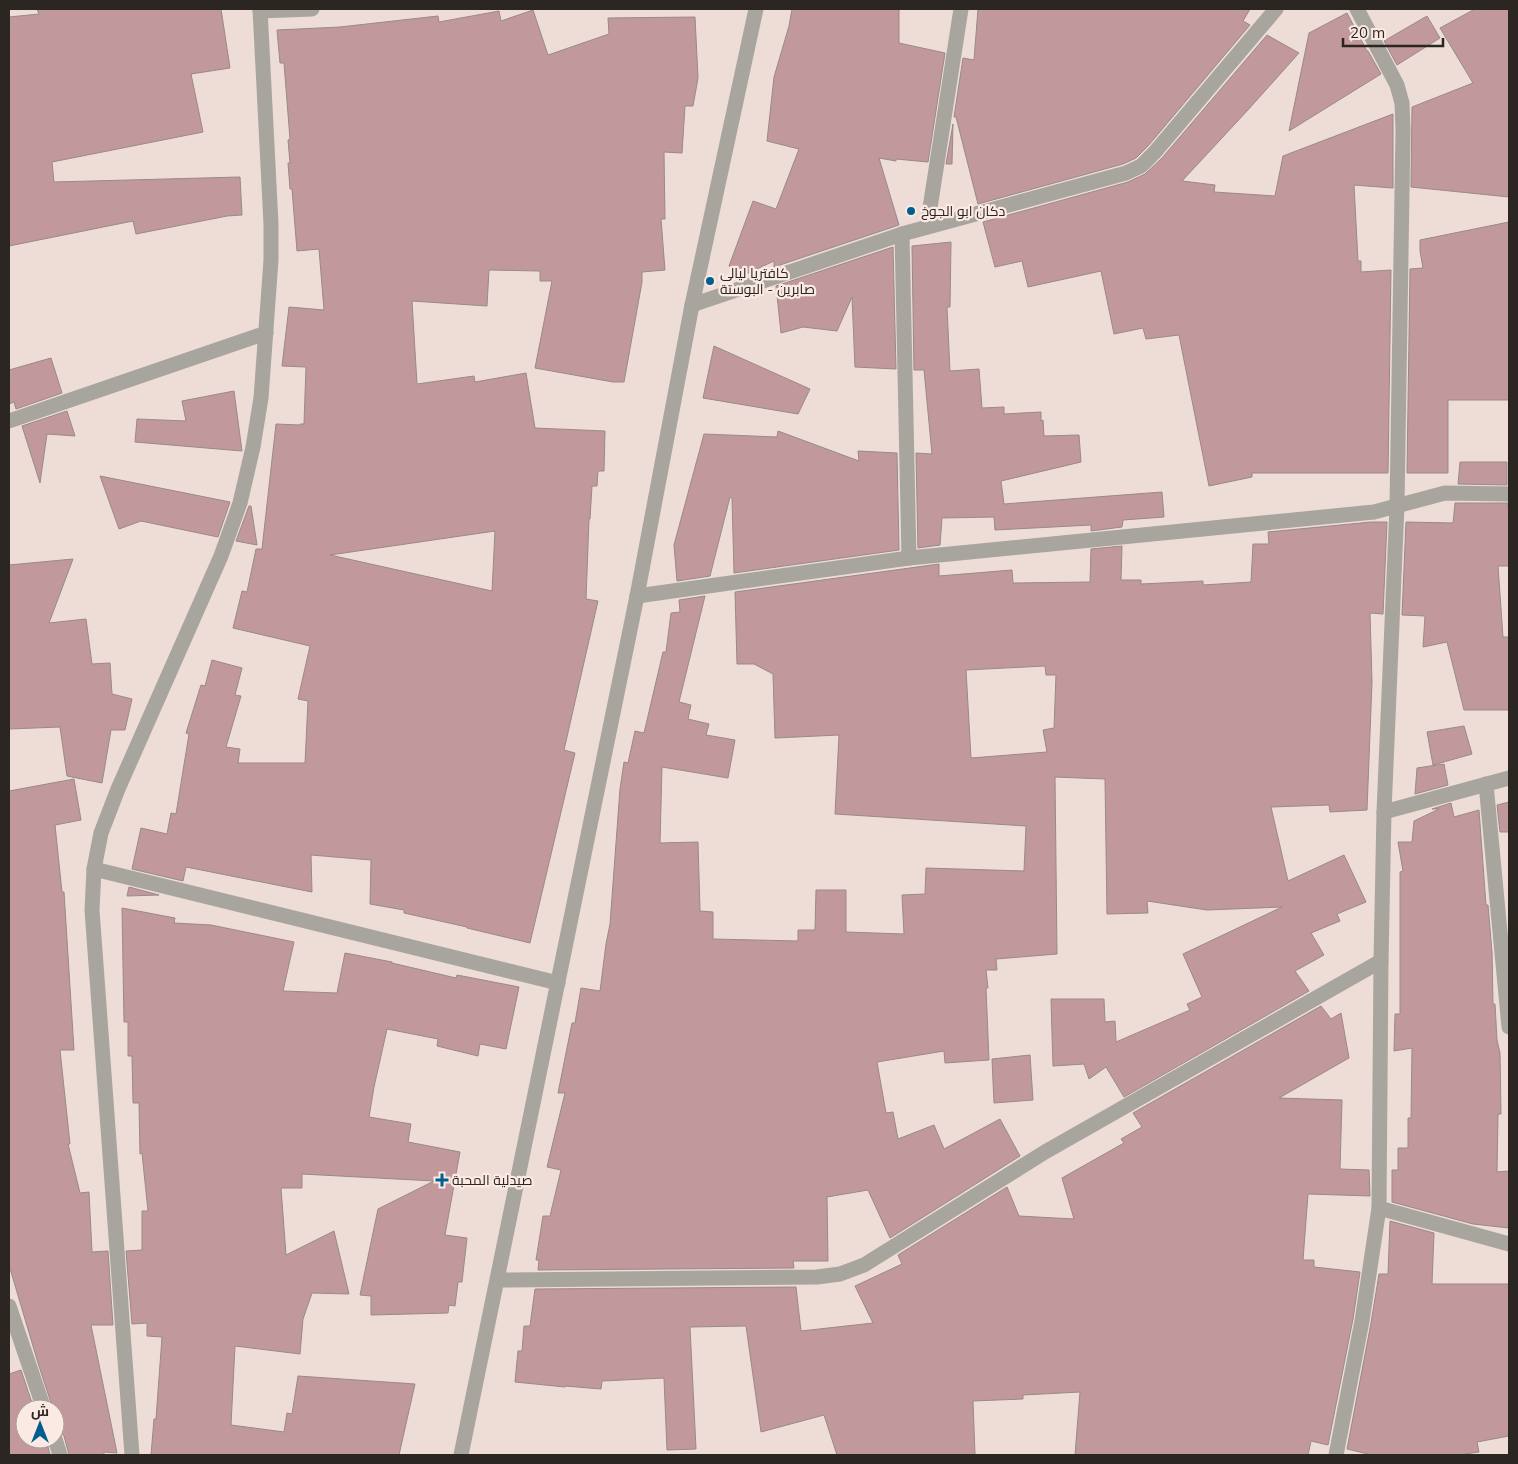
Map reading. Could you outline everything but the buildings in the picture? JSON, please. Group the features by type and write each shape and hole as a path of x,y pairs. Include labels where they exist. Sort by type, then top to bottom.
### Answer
{"street":[{"path":"132,1455 92,910 94,868 101,833 118,789 221,556 240,503 253,447 261,398 270,260 271,224 260,10 312,9"},
{"path":"461,1455 637,596 692,304 756,9"},
{"path":"928,227 961,9"},
{"path":"692,304 902,234 1126,173 1141,166 1276,9"},
{"path":"1336,1455 1362,1321 1379,1208 1384,812 1397,506 1403,140 1402,103 1397,85 1357,9"},
{"path":"902,234 909,558"},
{"path":"9,421 266,333"},
{"path":"637,596 909,558 1374,512 1446,493 1509,494"},
{"path":"1384,812 1509,778"},
{"path":"1486,784 1505,926 1509,1028"},
{"path":"94,868 558,983"},
{"path":"498,1280 817,1277 840,1274 864,1265 1045,1152 1381,961"},
{"path":"1379,1208 1509,1244"},
{"path":"9,1306 41,1399"}],"place":[{"name":"دكان ابو الجوخ","path":"911,211"},
{"name":"كافتريا ليالي صابرين - البوستة","path":"710,281"},
{"name":"صيدلية المحبة","path":"442,1180"}]}
